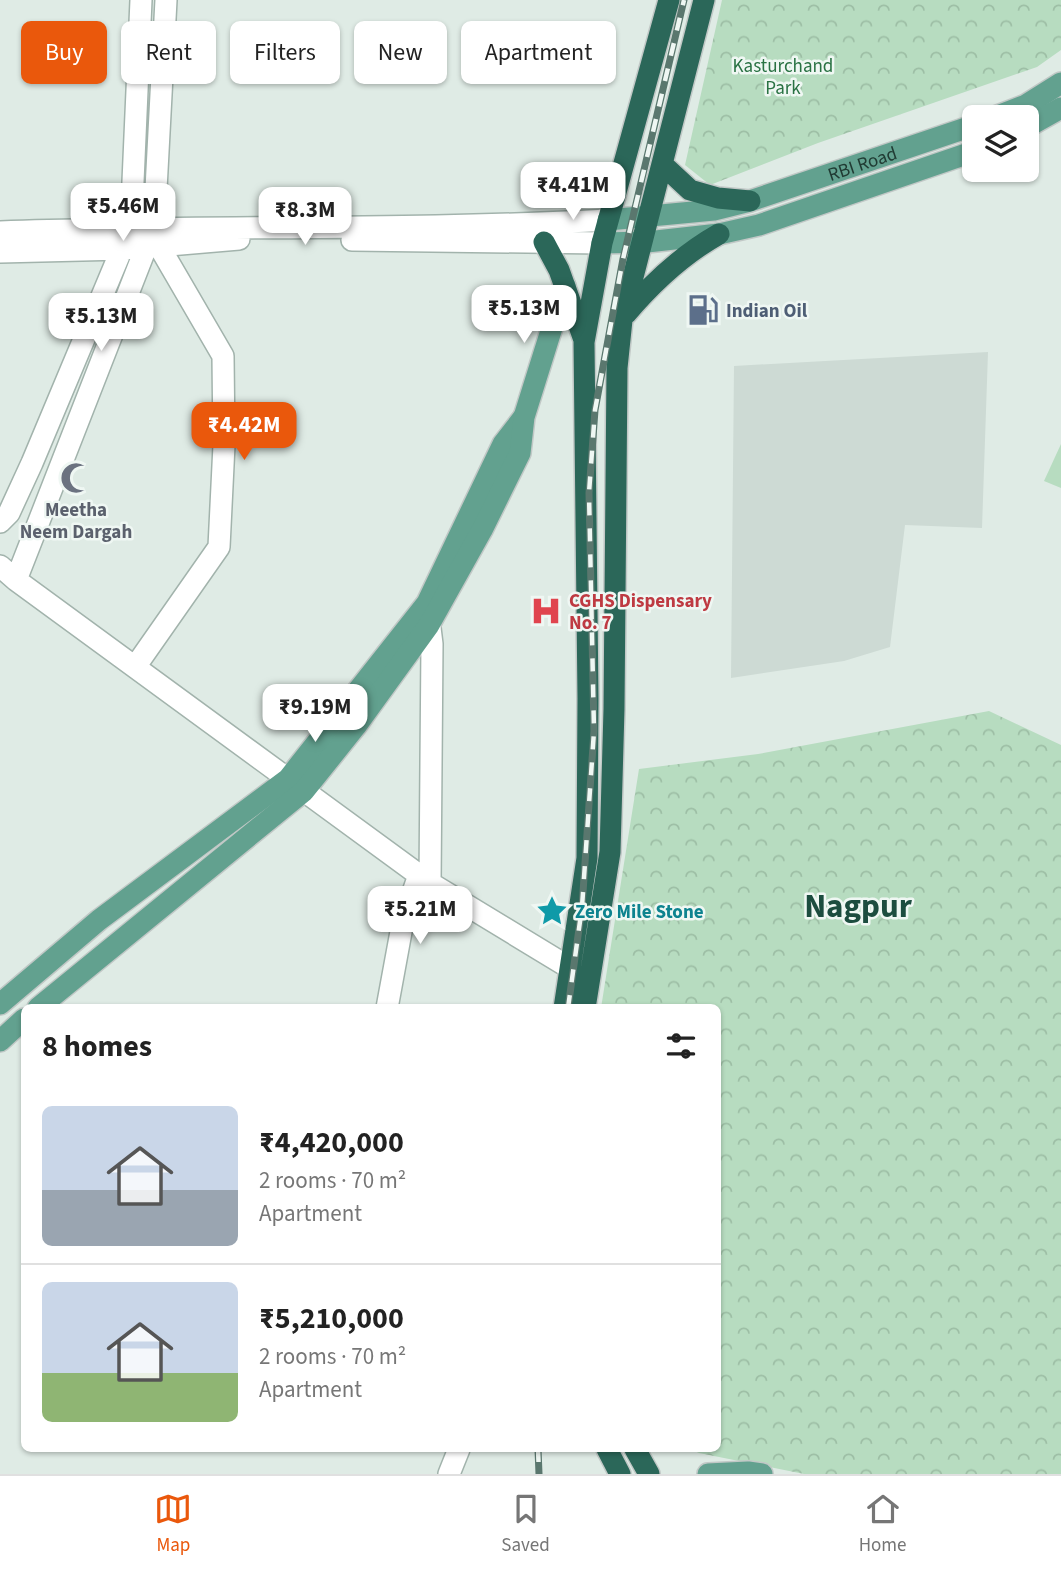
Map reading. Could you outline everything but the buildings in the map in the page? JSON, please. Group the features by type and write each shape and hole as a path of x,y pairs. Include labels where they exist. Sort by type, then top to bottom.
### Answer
{"highway":[{"path":"565,1004 587,858 584,342 602,243 669,0"},
{"path":"586,1004 610,852 617,368 622,320 704,0"},
{"path":"662,164 690,190 718,198 750,201"},
{"path":"622,320 647,289 694,248 719,234"},
{"path":"544,242 559,270 584,342"},
{"path":"609,1452 620,1474"},
{"path":"637,1452 649,1474"}],"main road":[{"path":"1026,105 1061,83"},
{"path":"1044,121 1061,108"},
{"name":"RBI Road","path":"608,220 714,210 750,201 962,129"},
{"path":"602,243 640,243 719,234 759,225 962,155"},
{"path":"43,1004 102,956 296,785 356,726 429,625 482,530 520,453 524,417 565,286"},
{"path":"0,1004 86,931 296,785 427,603 503,444 524,417"},
{"path":"86,931 102,956"},
{"path":"0,1041 21,1022"},
{"path":"708,1474 762,1474"}],"street":[{"path":"135,667 219,547 224,445 223,356 145,242 131,227 141,0"},
{"path":"166,0 145,242 8,573 424,879 570,968"},
{"path":"0,252 145,242 608,220"},
{"path":"0,232 131,227"},
{"path":"145,242 245,238 602,243"},
{"path":"0,522 9,513 145,242"},
{"path":"388,1004 403,921 424,879 432,644 427,603"},
{"path":"449,1474 456,1452"}],"shaded area":[{"path":"988,352 982,528 905,525 890,647 844,661 731,678 734,366"}],"green space":[{"name":"Kasturchand Park","path":"722,0 1061,0 1061,50 1037,67 818,143 710,185 685,165"},
{"path":"1061,444 1061,488 1044,481"},
{"path":"989,711 1061,745 1061,1474 804,1474 697,1452 721,1452 721,1004 602,1004 639,769 758,754"}],"railway":[{"path":"569,1004 582,907 594,731 589,493 595,410 623,259 684,0"},
{"path":"538,1452 539,1474"}],"place":[{"name":"Indian Oil","path":"703,310"},
{"name":"Meetha Neem Dargah","path":"76,478"},
{"name":"CGHS Dispensary No. 7","path":"546,611"},
{"name":"Zero Mile Stone","path":"552,911"}],"district":[{"name":"Nagpur","path":"858,905"}]}
